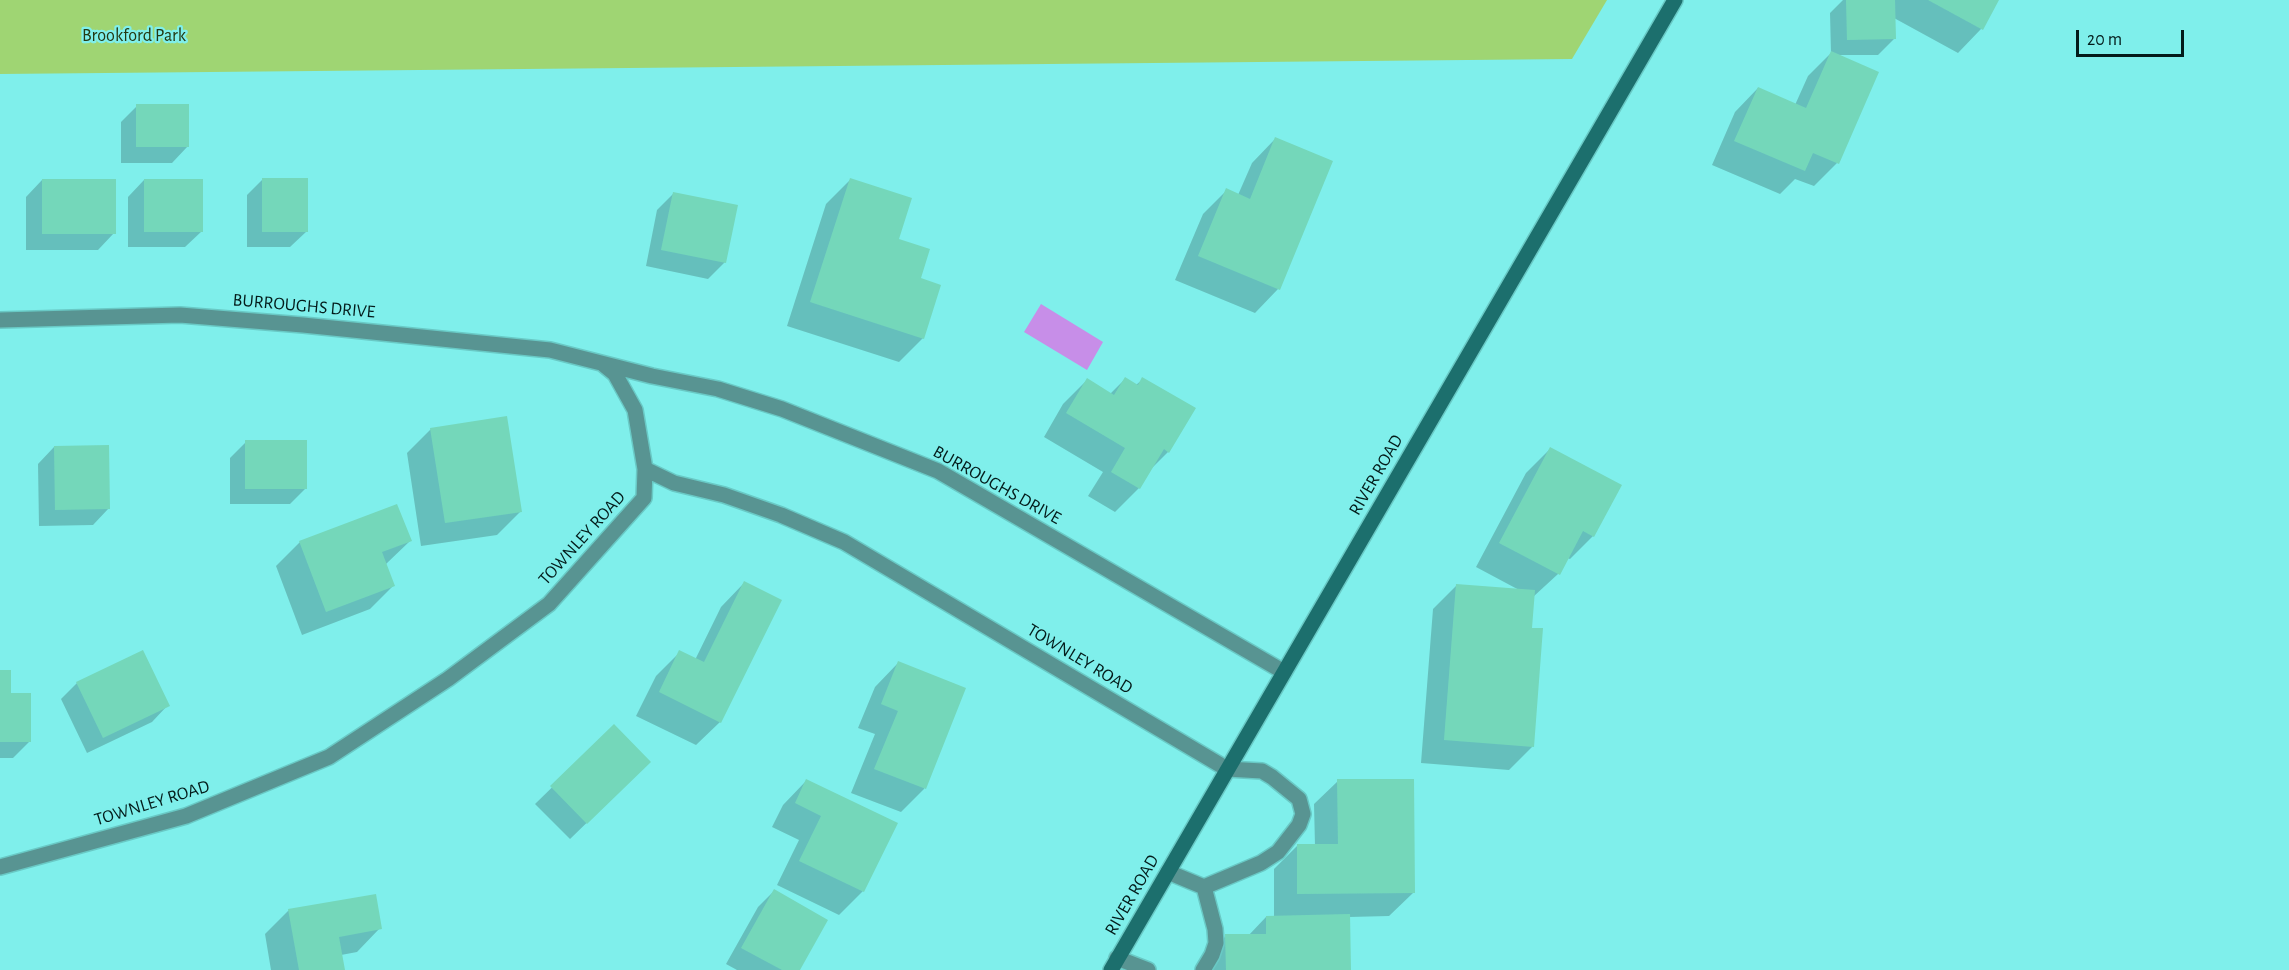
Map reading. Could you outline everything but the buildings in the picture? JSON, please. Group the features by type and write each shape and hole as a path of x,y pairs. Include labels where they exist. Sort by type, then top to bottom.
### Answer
{"street":[{"name":"RIVER ROAD","path":"1114,964 1675,0"},
{"name":"BURROUGHS DRIVE","path":"0,320 180,315 550,350 718,389 782,409 938,471 1284,672"},
{"path":"601,363 615,374 635,410 645,469"},
{"name":"TOWNLEY ROAD","path":"0,867 186,816 329,757 448,679 549,604 644,498 645,469 674,483 724,495 781,515 844,542 1227,769"},
{"path":"1168,872 1204,887 1261,863 1278,852 1293,835 1303,814 1299,799 1262,771 1227,769"},
{"path":"1203,970 1216,943 1215,929 1204,887"},
{"path":"1114,964 1148,970"}],"green space":[{"name":"Brookford Park","path":"0,0 1607,0 1572,59 0,74"}],"shaded area":[{"path":"1041,304 1103,342 1087,370 1024,332"}]}
